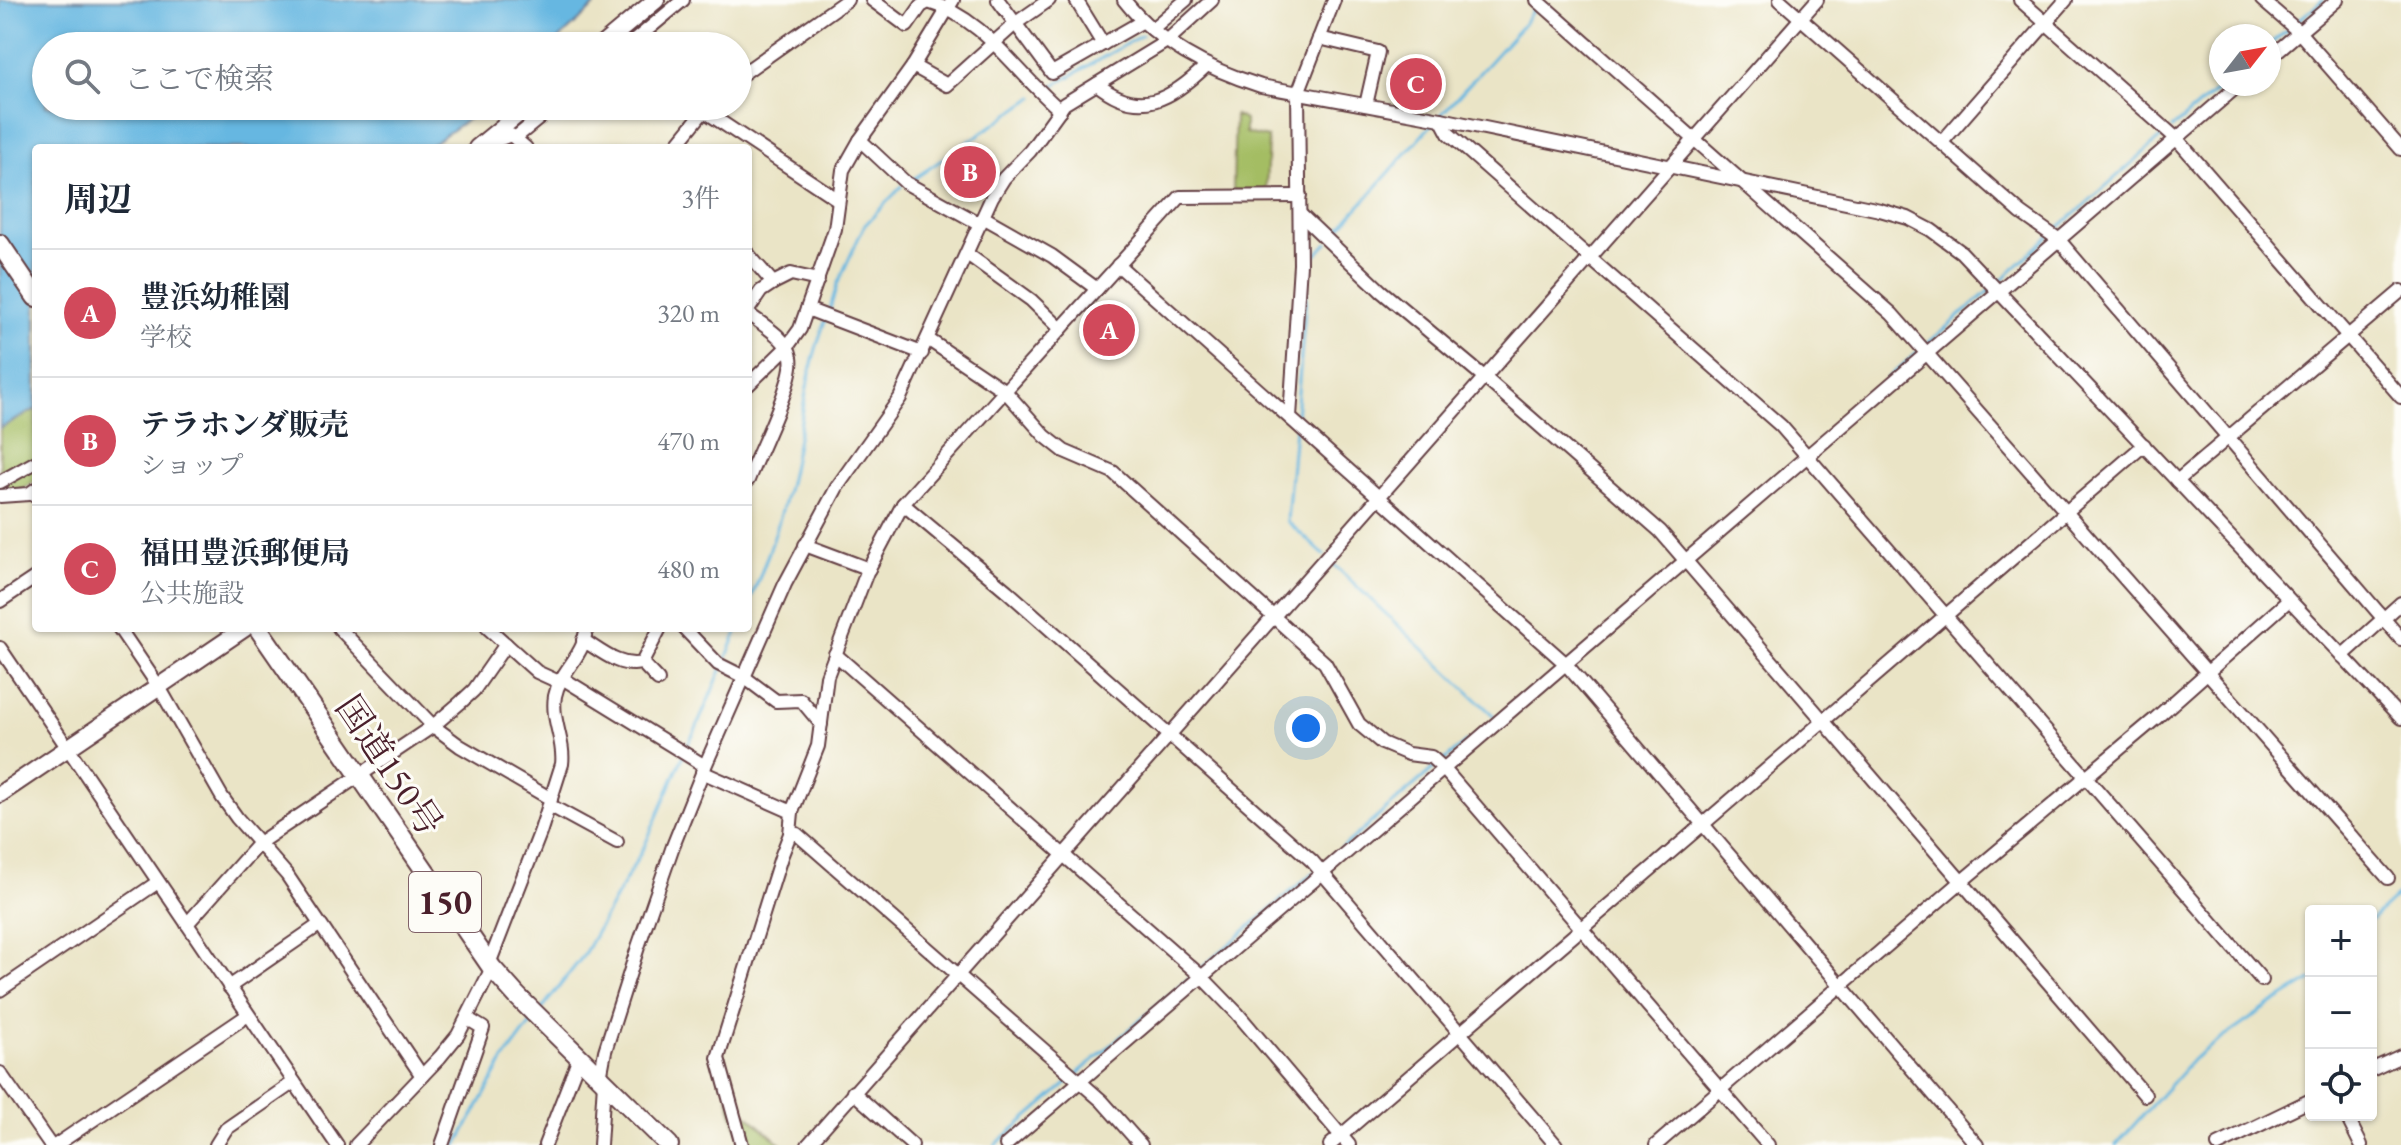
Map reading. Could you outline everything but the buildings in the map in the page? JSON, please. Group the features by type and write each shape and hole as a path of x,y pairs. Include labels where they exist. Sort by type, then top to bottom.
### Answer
{"highway":[{"path":"0,244 32,291"},
{"name":"国道150号","path":"261,632 490,966 669,1145"}],"main road":[{"path":"618,32 656,0"},
{"path":"483,144 511,120"},
{"path":"0,794 239,632"}],"street":[{"path":"646,32 683,0"},
{"path":"752,67 847,0"},
{"path":"872,0 907,26 921,6 928,2 951,4 1060,110"},
{"path":"998,0 1052,73 1103,44 1148,25 1186,0"},
{"path":"913,66 947,85 1016,23 1049,0"},
{"path":"1076,0 1103,44"},
{"path":"1124,0 1167,41 1207,65 1261,86 1741,179 1908,218 1931,230 1961,252 2401,718"},
{"path":"600,1145 605,1051 638,947 703,769 805,545 837,487 900,398 1004,178 1030,151 1060,110 1075,97 1167,41 1212,0"},
{"path":"1290,417 1300,264 1298,93 1334,0"},
{"path":"1537,0 1892,314 1928,351 2066,513 2388,878"},
{"path":"1780,0 2021,213 2058,239 2401,639"},
{"path":"808,1145 1817,0"},
{"path":"2020,0 2177,139 2401,397"},
{"path":"1942,142 2066,0"},
{"path":"2262,0 2299,32 2401,149"},
{"path":"2281,48 2337,0"},
{"path":"752,381 787,347 800,329 835,229 843,170 951,4"},
{"path":"625,26 631,28 648,20 652,27"},
{"path":"1319,38 1378,52 1366,105"},
{"path":"1097,84 1111,95 1142,103 1172,94 1207,65"},
{"path":"1006,1145 2226,96"},
{"path":"1441,119 1449,134 1781,426 2262,980"},
{"path":"515,138 537,120"},
{"path":"677,144 694,120"},
{"path":"722,120 837,199"},
{"path":"487,144 509,134 522,144"},
{"path":"860,140 906,183 1052,256 1097,289"},
{"path":"742,1145 718,1058 790,834 792,812 818,746 827,676 869,569 903,504 1180,197 1300,196"},
{"path":"1300,214 1381,291 1660,531 2145,1095"},
{"path":"967,254 1031,300 1061,329"},
{"path":"752,259 773,283"},
{"path":"1118,265 1565,663 1977,1145"},
{"path":"752,306 761,291 791,274 818,280"},
{"path":"2177,481 2401,291"},
{"path":"807,309 922,353"},
{"path":"752,315 787,347 792,359 789,378 752,470"},
{"path":"929,340 1005,391 1045,436 1064,451 1113,472 1325,663 1359,724 1382,743 1408,754 1431,757 1443,768 1768,1145"},
{"path":"1330,1145 1345,1140 1461,1032 2144,445"},
{"path":"0,482 32,464"},
{"path":"0,496 32,495"},
{"path":"903,504 1170,734 1323,873 1556,1145"},
{"path":"805,545 869,569"},
{"path":"0,601 32,580"},
{"path":"1656,1145 2207,674 2289,600"},
{"path":"2342,656 2401,603"},
{"path":"122,632 159,687 222,797 287,875 422,1076"},
{"path":"343,632 433,726 460,746 617,842"},
{"path":"492,632 537,672 560,680 703,769 792,812"},
{"path":"642,663 658,632"},
{"path":"688,632 718,664 744,677 776,701 801,700 821,724"},
{"path":"356,1145 422,1076 468,1019 550,802 563,754 554,713 560,680 585,634 622,664 642,663 658,680"},
{"path":"187,924 259,843 433,726 474,690 506,644"},
{"path":"0,648 337,1145"},
{"path":"835,654 1201,976 1237,1013 1345,1140"},
{"path":"790,834 797,834 958,973 1102,1101 1141,1145"},
{"path":"0,990 158,882"},
{"path":"229,987 319,925"},
{"path":"56,1145 248,1015"},
{"path":"442,1145 483,1028 468,1019"},
{"path":"2377,1067 2401,1056"},
{"path":"545,1145 579,1058"},
{"path":"0,1073 50,1145"},
{"path":"216,1145 226,1129 294,1082"},
{"path":"853,1092 912,1145"},
{"path":"2218,1145 2305,1103"},
{"path":"2349,1121 2361,1145"}],"green space":[{"path":"1235,115 1245,120 1245,133 1268,138 1266,193 1233,190"},
{"path":"32,411 32,483 15,495 0,498 0,428"},
{"path":"728,1098 782,1145 742,1145"}],"water":[{"path":"0,0 601,0 567,32 32,32 32,120 467,120 432,144 32,144 32,411 0,428"}],"waterway":[{"path":"2295,23 2323,0"},
{"path":"1441,115 1524,24 1535,6"},
{"path":"2281,35 2289,28"},
{"path":"1046,90 1142,35"},
{"path":"2172,128 2210,96"},
{"path":"912,180 1034,97"},
{"path":"1332,237 1433,123"},
{"path":"2055,231 2166,133"},
{"path":"829,312 837,285 864,226 902,186"},
{"path":"1996,285 2049,236"},
{"path":"1296,416 1309,263 1327,243"},
{"path":"1926,345 1990,290"},
{"path":"752,596 785,499 808,380 826,319"},
{"path":"1887,379 1920,350"},
{"path":"1295,428 1287,521 1324,555"},
{"path":"1329,560 1495,717"},
{"path":"725,661 737,632"},
{"path":"685,749 722,668"},
{"path":"1441,763 1466,742"},
{"path":"541,1010 583,956 645,845 683,756"},
{"path":"1320,867 1435,767"},
{"path":"1198,971 1314,872"},
{"path":"2377,914 2401,892"},
{"path":"1076,1075 1192,976"},
{"path":"2116,1145 2193,1059 2305,984"},
{"path":"457,1145 505,1058 532,1022"},
{"path":"995,1145 1071,1080"}],"place":[{"name":"福田豊浜郵便局","path":"1416,84"},
{"name":"テラホンダ販売","path":"970,172"},
{"name":"豊浜幼稚園","path":"1109,330"}]}
